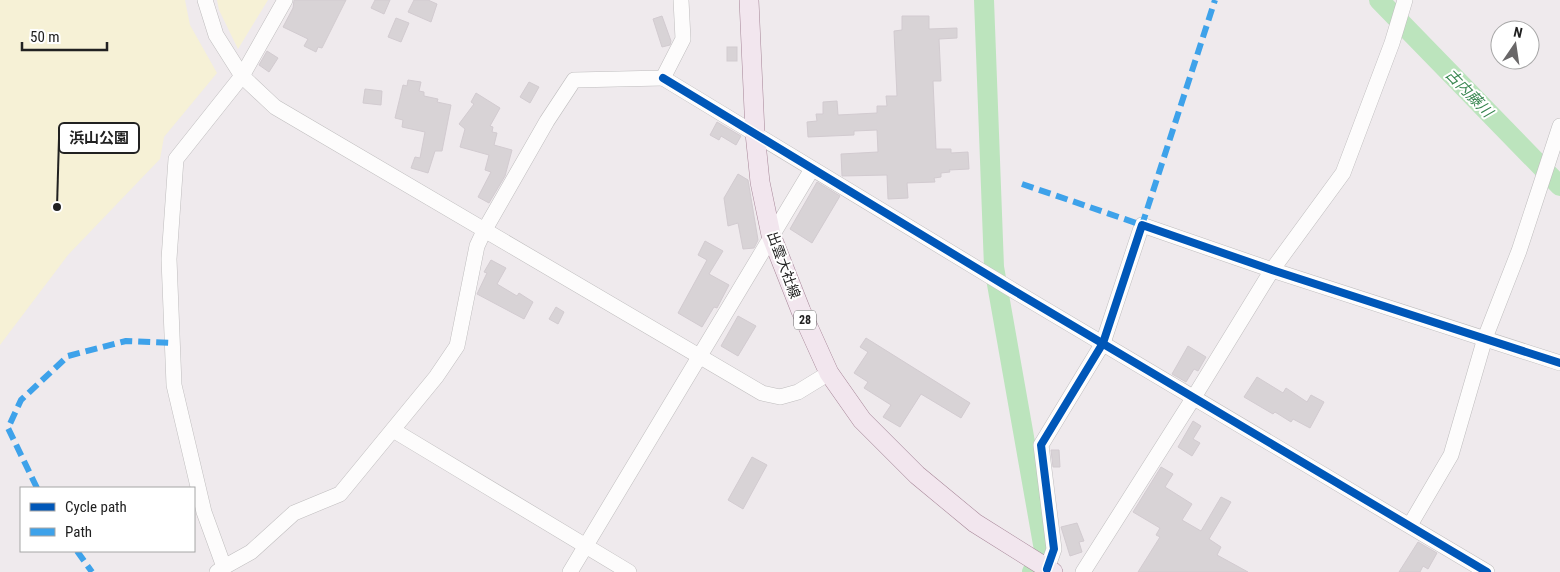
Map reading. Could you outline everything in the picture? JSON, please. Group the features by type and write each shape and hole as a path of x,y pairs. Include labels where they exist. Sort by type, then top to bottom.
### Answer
{"main road":[{"name":"出雲大社線","path":"749,0 760,182 771,235 801,311 829,373 862,420 916,475 975,522 1048,569"}],"street":[{"path":"206,0 216,35 242,76 275,107 762,394 780,397 798,392 829,373"},
{"path":"284,0 242,76 176,159 169,259 174,385 204,512 220,569 251,552 294,514 340,494 436,377 457,346 477,246 547,121 574,80 663,78 1011,289 1487,572"},
{"path":"663,78 683,40 681,0"},
{"path":"1083,572 1272,270 1343,173 1392,43 1403,5"},
{"path":"1410,525 1451,455 1485,338 1519,251 1560,126"},
{"path":"570,572 812,168"},
{"path":"1048,569 1054,549 1041,445 1103,343 1142,224 1272,270 1560,363"},
{"path":"393,430 630,572"}],"shaded area":[{"path":"0,0 185,0 190,25 217,73 164,137 160,159 68,255 0,345"},
{"path":"217,0 268,0 238,49 219,10"}],"building":[{"path":"294,0 346,0 322,48 318,47 316,52 304,46 308,39 283,27 293,8"},
{"path":"375,0 390,0 384,14 371,8"},
{"path":"414,0 428,0 437,4 431,22 408,12"},
{"path":"662,16 671,41 670,45 662,47 653,19"},
{"path":"902,16 929,16 929,29 957,28 957,38 939,39 941,81 933,81 936,149 951,149 951,153 968,152 969,169 949,170 950,172 941,173 941,177 934,178 935,182 907,183 908,198 888,199 887,175 842,176 841,154 878,152 877,130 854,131 854,135 808,137 807,122 817,121 816,114 823,114 823,102 837,101 838,115 877,113 877,106 887,106 886,96 897,96 894,31 902,30"},
{"path":"396,18 409,23 401,42 388,37"},
{"path":"727,47 737,47 737,61 727,61"},
{"path":"267,51 278,58 269,72 259,65"},
{"path":"408,80 421,82 419,91 424,92 424,96 438,99 437,102 451,105 442,151 435,151 428,173 411,168 415,157 420,158 425,132 402,127 403,120 395,118 403,85 407,86"},
{"path":"529,82 539,87 530,103 520,97"},
{"path":"365,89 382,91 381,105 363,103"},
{"path":"476,93 500,108 490,126 493,127 492,132 497,133 494,145 512,150 505,176 489,203 478,197 491,172 485,170 489,155 460,147 465,129 459,124 474,104 471,102"},
{"path":"717,122 741,136 736,145 721,136 719,140 710,135"},
{"path":"738,174 748,180 758,240 754,248 743,249 738,223 728,226 724,198"},
{"path":"817,182 840,196 812,243 790,229"},
{"path":"705,241 723,251 709,274 729,285 717,308 714,307 702,327 678,313 707,260 698,255"},
{"path":"491,260 506,268 497,284 517,296 519,293 533,302 524,319 477,294 487,273 484,272"},
{"path":"556,307 564,312 558,324 549,319"},
{"path":"738,316 756,326 738,356 721,346"},
{"path":"866,338 970,403 961,418 921,394 900,427 883,417 891,405 864,388 868,382 854,373 868,352 860,347"},
{"path":"1188,346 1206,357 1198,371 1194,369 1186,382 1172,374"},
{"path":"1257,377 1283,393 1286,388 1307,402 1311,395 1324,402 1310,428 1293,419 1291,422 1275,412 1273,414 1244,397"},
{"path":"1193,421 1201,426 1193,439 1200,443 1192,456 1178,447"},
{"path":"1051,450 1059,450 1060,467 1053,467"},
{"path":"752,457 767,465 743,509 728,500"},
{"path":"1161,467 1173,474 1165,487 1192,504 1182,520 1201,531 1221,497 1231,502 1209,539 1221,547 1217,555 1248,572 1138,572 1160,537 1156,535 1160,528 1133,512"},
{"path":"1077,523 1084,541 1079,542 1082,552 1070,556 1061,527"},
{"path":"1418,542 1437,553 1428,569 1423,566 1420,572 1399,572"}],"waterway":[{"path":"984,0 994,267 1044,550 1032,572"},
{"name":"古内藤川","path":"1379,0 1560,186"}],"marked path":[{"path":"1022,184 1142,225 1215,0"},
{"path":"37,487 8,428 21,400 68,356 126,341 172,343"},
{"path":"78,552 92,572"}],"cycle path":[{"path":"663,78 1011,289 1487,572"},
{"path":"1047,569 1054,549 1041,445 1103,343 1142,225 1272,270 1560,363"}],"place":[{"name":"浜山公園","path":"57,207"}]}
